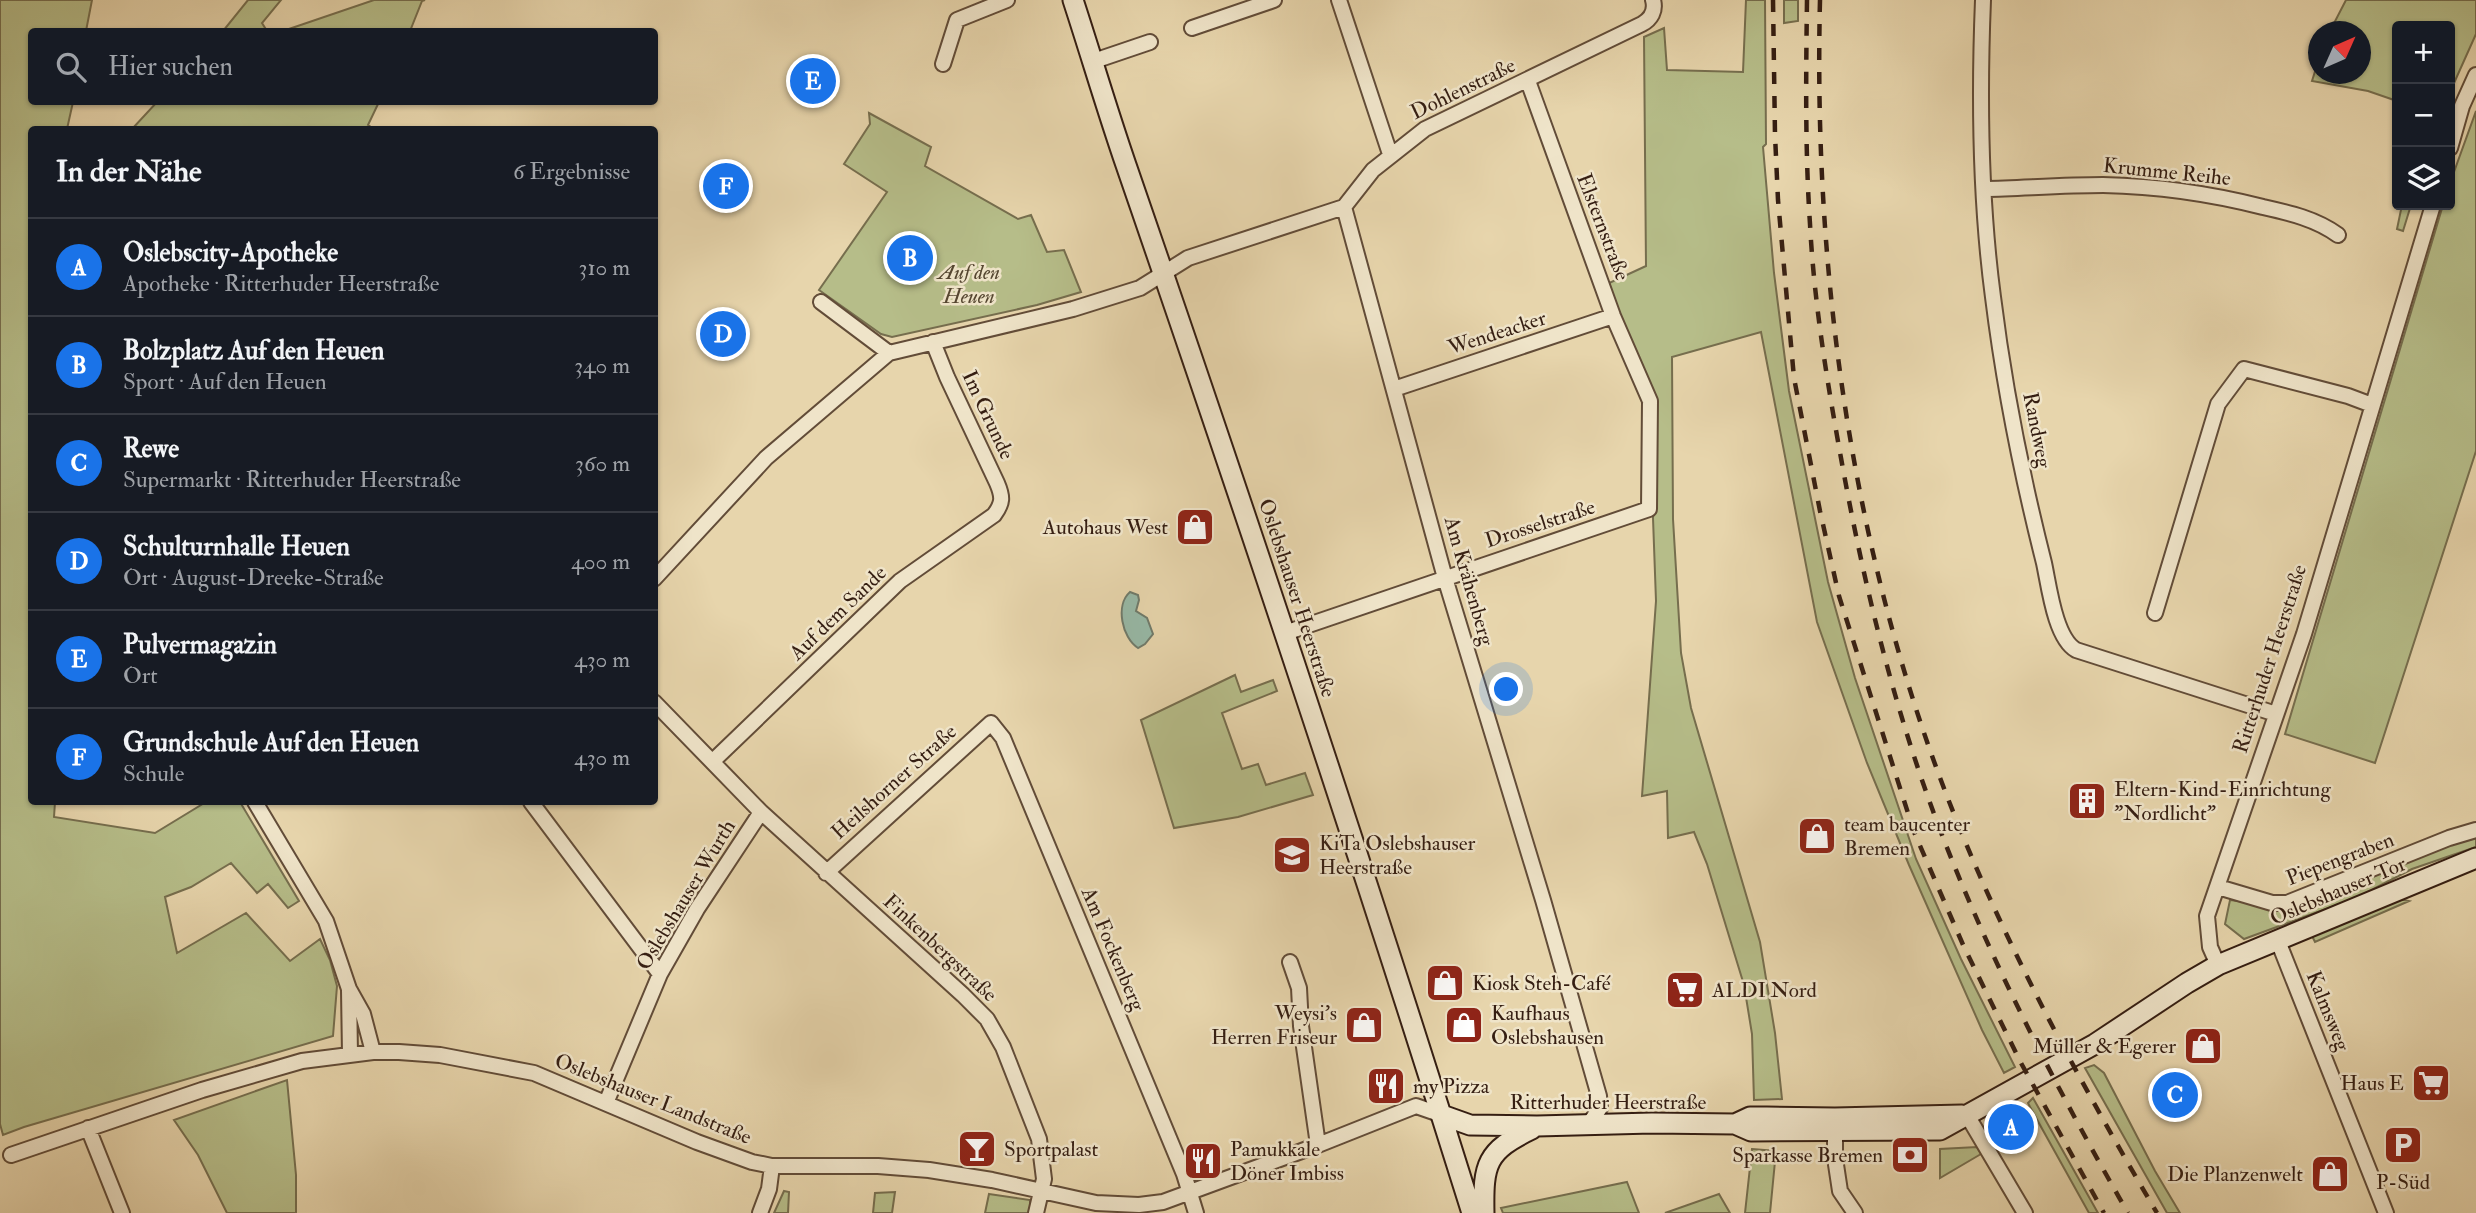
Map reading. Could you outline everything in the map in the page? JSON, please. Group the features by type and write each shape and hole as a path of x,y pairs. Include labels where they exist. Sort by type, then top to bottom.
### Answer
{"main road":[{"name":"Oslebshauser Heerstraße","path":"1073,0 1125,162 1285,633 1472,1213"},
{"name":"Oslebshauser Tor","path":"2218,965 2476,858"},
{"name":"Ritterhuder Heerstraße","path":"1442,1115 1470,1125 1735,1124 1751,1131 1967,1115 2106,1037 2218,965"},
{"path":"1484,1213 1486,1170 1493,1156 1502,1145 1537,1126"}],"street":[{"path":"943,64 957,20 1007,0"},
{"path":"1192,28 1275,0"},
{"path":"1339,0 1390,154"},
{"name":"Dohlenstraße","path":"1344,207 1373,170 1425,129 1642,24 1653,13 1653,0"},
{"name":"Randweg","path":"1983,0 1980,63 1984,189 1992,296 2011,411 2060,629 2069,646 2276,713"},
{"path":"1094,61 1150,42"},
{"path":"2450,147 2462,106 2476,75"},
{"name":"Elsternstraße","path":"1528,81 1613,316 1650,401 1649,509"},
{"name":"Krumme Reihe","path":"1984,189 2105,185 2184,192 2285,212 2323,224 2339,235"},
{"path":"658,575 766,458 889,353 1046,317 1140,288 1188,258 1344,207"},
{"name":"Am Krähenberg","path":"1344,207 1445,578 1599,1096 1600,1108 1589,1124"},
{"name":"Ritterhuder Heerstraße","path":"2218,965 2210,947 2207,916 2304,634 2431,210"},
{"path":"821,302 889,353"},
{"name":"Wendeacker","path":"1394,389 1613,316"},
{"name":"Im Grunde","path":"933,342 997,483 1002,496 1000,506"},
{"path":"2155,613 2218,404 2244,369 2348,396 2372,405"},
{"name":"Auf dem Sande","path":"713,761 900,581 994,515 1000,506"},
{"name":"Drosselstraße","path":"1285,633 1649,509"},
{"name":"Oslebshauser Wurth","path":"606,1103 660,975 697,909 761,812 658,706"},
{"name":"Heilshorner Straße","path":"827,873 991,723"},
{"name":"Am Fockenberg","path":"991,723 1003,738 1196,1213"},
{"path":"257,805 326,921 349,989 363,1014 373,1052"},
{"path":"533,805 660,975"},
{"name":"Finkenbergstraße","path":"761,812 987,1019 1003,1047 1039,1139 1044,1170 1036,1213"},
{"name":"Piepengraben","path":"2218,887 2272,903 2287,903 2449,838 2476,830"},
{"name":"Kalmsweg","path":"2278,941 2386,1213"},
{"path":"1290,962 1299,988 1301,1026 1318,1145"},
{"path":"349,989 351,1054"},
{"name":"Oslebshauser Landstraße","path":"11,1155 202,1090 302,1061 373,1052 440,1055 483,1061 534,1073 728,1154 772,1166 878,1166 939,1172 1042,1190 1096,1203 1139,1205 1163,1202 1416,1106 1442,1115"},
{"path":"1967,1115 2025,1213"},
{"path":"1835,1124 1835,1158 1840,1191 1855,1213"},
{"path":"88,1128 122,1213"},
{"path":"760,1213 769,1189 772,1166"}],"green space":[{"path":"0,0 92,0 87,28 28,28 28,105 72,105 68,126 28,126 28,805 55,805 54,817 155,833 201,805 242,805 299,901 288,908 268,884 257,893 231,863 191,887 165,897 177,953 246,913 290,961 320,939 330,960 337,986 333,1036 3,1135 0,1124"},
{"path":"248,0 281,0 262,23 265,28 225,28"},
{"path":"374,0 425,0 422,1 411,28 292,28"},
{"path":"1746,0 1765,0 1766,144 1763,147 1774,273 1789,391 1828,582 1855,678 1916,859 1961,959 2015,1067 2004,1073 1982,1030 1909,865 1867,763 1817,622 1761,332 1672,357 1673,519 1681,653 1691,708 1760,942 1775,1033 1782,1099 1754,1100 1752,1034 1744,985 1707,864 1694,832 1668,838 1667,791 1642,796 1656,601 1653,518 1655,407 1607,284 1646,266 1644,37 1664,28 1667,70 1743,72"},
{"path":"1784,0 1798,0 1798,21 1784,23"},
{"path":"2346,0 2476,0 2476,34 2455,81 2455,21 2392,21 2392,99 2368,91 2329,84 2371,84 2371,21 2335,21"},
{"path":"154,105 378,105 370,126 135,126"},
{"path":"2476,111 2476,451 2375,763 2285,734 2442,210 2455,210 2455,169"},
{"name":"Auf den Heuen","path":"869,113 931,147 925,166 1018,219 1031,215 1047,252 1064,250 1081,292 1037,305 892,337 881,334 819,290 887,192 844,164 870,124"},
{"path":"2401,210 2409,210 2403,231 2397,229"},
{"path":"1235,675 1241,692 1273,680 1277,691 1222,713 1242,769 1258,764 1266,785 1305,773 1313,795 1238,817 1174,828 1141,720"},
{"path":"2476,836 2476,847 2412,869 2356,898 2244,939 2225,924 2230,900 2293,908 2312,903 2441,847"},
{"path":"2399,899 2409,901 2315,942 2312,936"},
{"path":"2094,1065 2104,1073 2180,1213 2167,1213 2085,1068"},
{"path":"287,1080 296,1175 296,1213 227,1213 198,1155 174,1120"},
{"path":"2033,1098 2098,1213 2089,1213 2028,1103"},
{"path":"1977,1147 1981,1154 1940,1178 1940,1149"},
{"path":"1752,1149 1776,1151 1770,1213 1745,1213"},
{"path":"1627,1182 1639,1213 1503,1213 1501,1208"},
{"path":"784,1191 789,1192 788,1213 774,1213"},
{"path":"895,1192 892,1213 873,1213 875,1193"},
{"path":"989,1194 1030,1200 1030,1213 985,1213"},
{"path":"1719,1194 1730,1213 1665,1213"}],"shaded area":[{"path":"1130,592 1138,595 1136,611 1147,618 1153,634 1138,648 1128,637 1122,621 1123,605"}],"railway":[{"path":"1773,0 1778,200 1794,378 1839,596 1914,832 1964,947 2021,1063 2104,1213"},
{"path":"1807,0 1807,168 1818,312 1850,506 1882,649 1925,789 1962,884 2005,980 2052,1074 2128,1213"},
{"path":"1820,0 1824,209 1833,314 1847,419 1866,523 1891,625 1922,726 1979,875 2050,1022 2157,1213"}],"place":[{"name":"Pulvermagazin","path":"813,81"},
{"name":"Grundschule Auf den Heuen","path":"726,186"},
{"name":"Bolzplatz Auf den Heuen","path":"910,258"},
{"name":"Schulturnhalle Heuen","path":"723,334"},
{"name":"Autohaus West","path":"1195,527"},
{"name":"Eltern-Kind-Einrichtung \"Nordlicht\"","path":"2087,801"},
{"name":"team baucenter Bremen","path":"1817,836"},
{"name":"KiTa Oslebshauser Heerstraße","path":"1292,855"},
{"name":"Kiosk Steh-Café","path":"1445,983"},
{"name":"ALDI Nord","path":"1685,990"},
{"name":"Weysi's Herren Friseur","path":"1364,1025"},
{"name":"Kaufhaus Oslebshausen","path":"1464,1025"},
{"name":"Müller & Egerer","path":"2203,1046"},
{"name":"Haus E","path":"2431,1083"},
{"name":"my Pizza","path":"1386,1086"},
{"name":"Rewe","path":"2175,1095"},
{"name":"Oslebscity-Apotheke","path":"2011,1127"},
{"name":"P-Süd","path":"2403,1145"},
{"name":"Sportpalast","path":"977,1149"},
{"name":"Sparkasse Bremen","path":"1910,1155"},
{"name":"Pamukkale Döner Imbiss","path":"1203,1161"},
{"name":"Die Planzenwelt","path":"2330,1174"}]}
